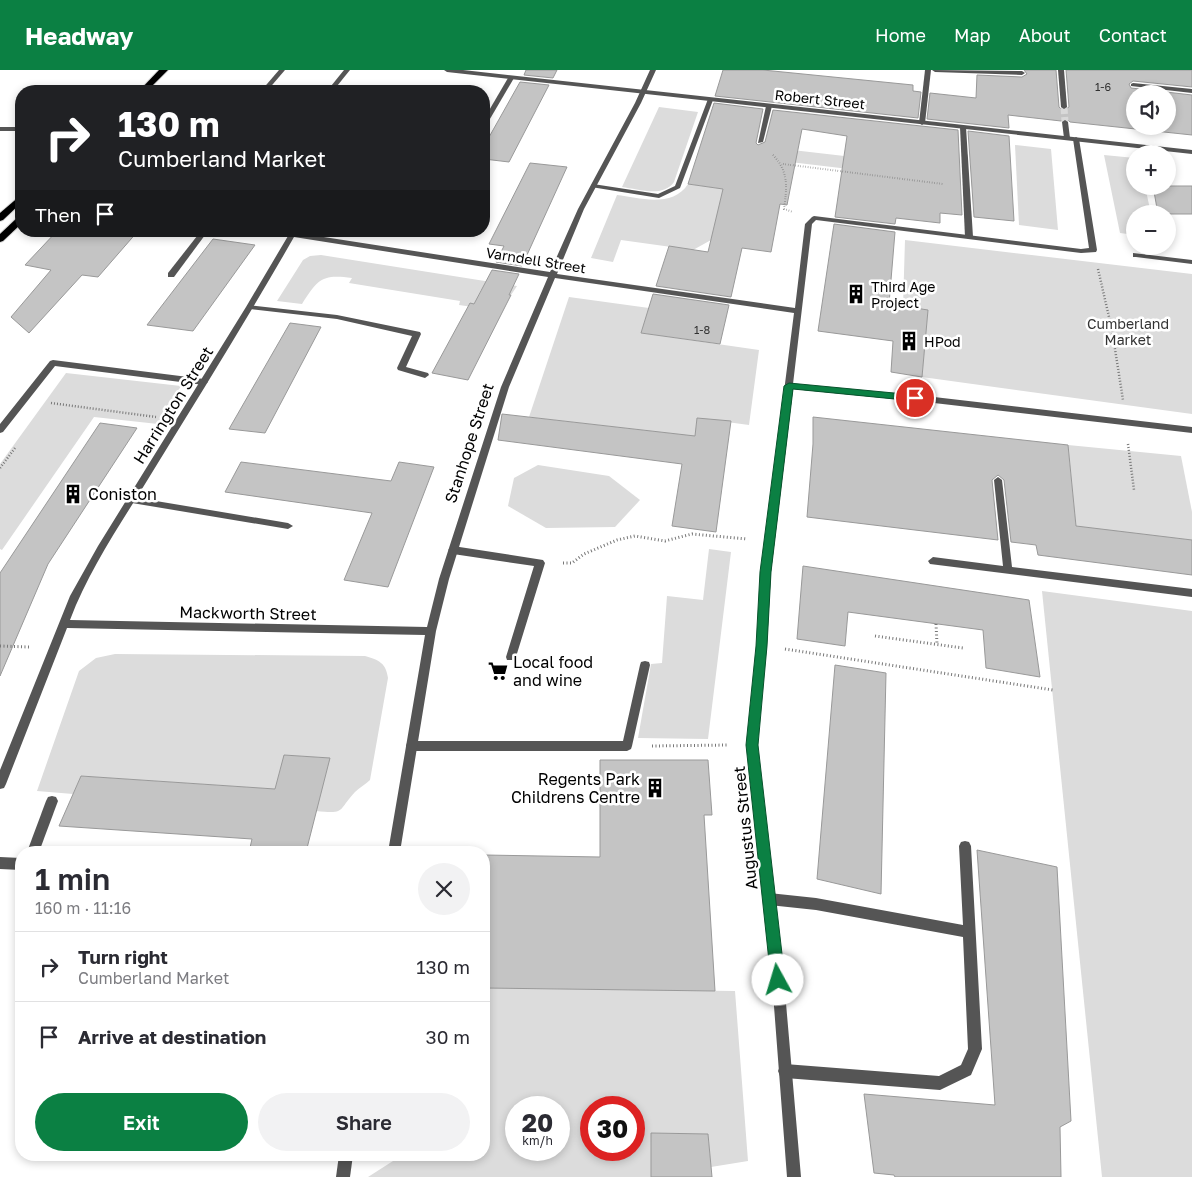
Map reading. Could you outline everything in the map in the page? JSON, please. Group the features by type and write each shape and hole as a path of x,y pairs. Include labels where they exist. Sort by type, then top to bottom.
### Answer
{"highway":[{"path":"149,85 164,70"},
{"path":"0,218 15,204"},
{"path":"0,238 15,224"}],"street":[{"path":"269,85 282,70"},
{"path":"335,85 347,70"},
{"name":"Robert Street","path":"447,70 642,93 1192,152"},
{"name":"Stanhope Street","path":"395,846 431,631 453,550 505,387 551,275 593,186 653,70"},
{"path":"922,123 928,70"},
{"path":"935,70 1022,72"},
{"path":"1061,70 1064,107"},
{"path":"490,114 511,78"},
{"path":"1176,89 1192,91"},
{"path":"593,186 659,196 678,187 710,100"},
{"path":"760,142 769,106"},
{"path":"1065,122 1067,138"},
{"path":"963,127 969,237"},
{"path":"0,129 15,129"},
{"path":"1076,139 1093,250 1082,251 814,218 809,224 789,386 934,400 1192,430"},
{"path":"171,275 200,237"},
{"name":"Harrington Street","path":"0,784 73,600 101,549 250,307 291,237"},
{"name":"Varndell Street","path":"318,237 551,275 798,311"},
{"path":"1136,255 1192,262"},
{"path":"250,307 338,318 417,334 401,368 425,375"},
{"path":"0,430 53,363 204,382"},
{"name":"Augustus Street","path":"789,386 770,542 752,745 769,899 794,1177"},
{"path":"998,480 1008,570"},
{"path":"132,500 288,526"},
{"path":"453,550 540,563 511,657"},
{"path":"933,561 1192,593"},
{"name":"Mackworth Street","path":"64,624 431,631"},
{"path":"411,746 627,746 645,665"},
{"path":"35,846 52,800"},
{"path":"785,1071 940,1083 966,1070 975,1049 965,846"},
{"path":"0,863 15,864"},
{"path":"769,899 816,904 969,932"},
{"path":"343,1177 345,1161"}],"path":[{"path":"760,142 783,164 788,177 784,209 814,218"},
{"path":"783,164 966,187"},
{"path":"1093,250 1112,330 1125,410 1134,490"},
{"path":"48,403 180,421"},
{"path":"0,468 16,446"},
{"path":"540,563 572,563 584,554 617,540 635,536 665,541 692,534 770,542"},
{"path":"936,624 937,644"},
{"path":"874,636 963,648"},
{"path":"762,646 1054,690"},
{"path":"627,746 752,745"}],"green space":[{"path":"659,107 698,112 674,182 669,187 657,191 643,191 622,187"},
{"path":"1015,145 1051,149 1058,230 1019,225"},
{"path":"775,148 957,169 958,182 790,162"},
{"path":"1104,155 1126,157 1126,195 1147,195 1149,205 1126,205 1126,234 1120,233"},
{"path":"688,184 725,189 711,240 693,250 621,240 613,262 591,258 617,195 655,200 665,199 682,191"},
{"name":"Cumberland Market","path":"905,240 1192,274 1192,414 922,377 928,310 903,306"},
{"path":"321,255 517,286 511,295 481,290 473,307 459,305 460,301 349,283 352,278 334,277 322,280 317,284 302,304 277,301 303,260 310,256"},
{"path":"569,297 649,308 641,333 759,350 749,425 697,418 695,440 677,434 529,417"},
{"path":"66,373 181,386 158,424 94,417 2,550 0,549 0,464"},
{"path":"1068,445 1181,456 1192,512 1192,540 1076,527"},
{"path":"538,465 609,476 640,500 615,527 546,528 508,506 514,478"},
{"path":"709,549 731,552 708,739 638,738 651,664 662,663 667,596 703,600"},
{"path":"1042,591 1192,611 1192,1177 1102,1177"},
{"path":"115,654 365,656 378,661 386,669 388,678 370,780 355,792 340,810 333,812 316,811 329,758 285,755 275,789 81,776 73,794 37,791 79,671 96,658"},
{"path":"490,988 735,991 748,1161 711,1167 708,1134 651,1133 651,1177 368,1177 393,1161 490,1161"}],"building":[{"path":"526,70 557,70 553,78 524,75"},
{"path":"723,70 763,70 913,85 913,91 921,92 918,118 715,96"},
{"path":"1024,70 1056,70 1059,107 1063,111 1069,107 1066,70 1192,70 1192,87 1133,81 1130,85 1126,85 1126,128 1070,122 1066,118 1061,121 1008,115 1009,128 927,119 930,93 976,98 977,75 1022,77 1027,74"},
{"path":"520,82 549,85 509,162 490,160 490,135"},
{"path":"1176,93 1192,95 1192,135 1176,133"},
{"path":"714,103 763,109 756,143 758,145 765,142 773,110 958,130 962,215 940,213 940,223 896,218 895,224 835,217 847,136 802,129 787,205 780,204 771,252 742,248 731,297 656,286 669,246 708,252 723,189 688,184"},
{"path":"968,131 1009,136 1014,221 974,217"},
{"path":"530,163 567,167 522,266 496,262 504,246 489,244"},
{"path":"1176,186 1192,186 1192,214 1176,214 1176,205 1156,205 1155,195 1176,195"},
{"path":"834,224 895,232 889,304 928,310 922,377 891,372 893,341 818,331"},
{"path":"51,237 133,237 98,277 82,275 29,333 11,317 51,270 25,265"},
{"path":"213,239 255,245 193,331 147,325"},
{"path":"492,270 519,274 509,295 511,295 468,380 432,373 470,303 474,304"},
{"path":"653,294 729,305 720,344 641,333"},
{"path":"290,323 321,327 265,433 229,429"},
{"path":"502,414 695,436 697,418 731,421 716,532 672,526 682,464 498,440"},
{"path":"813,417 1068,445 1076,526 1192,540 1192,575 1038,555 1036,545 1011,542 1004,480 998,475 992,480 998,540 807,517 813,444"},
{"name":"Coniston","path":"100,423 137,428 48,564 0,676 0,573"},
{"path":"241,462 391,481 399,462 434,467 388,587 344,580 372,513 225,492"},
{"path":"803,566 1029,600 1040,677 986,668 983,630 848,612 845,646 797,639"},
{"path":"835,665 886,673 881,894 817,879"},
{"path":"284,755 330,758 308,846 250,846 252,839 59,826 81,776 275,789"},
{"path":"600,760 708,760 712,815 704,815 715,991 490,988 490,855 600,857"},
{"path":"977,850 1057,867 1071,1121 1060,1127 1061,1177 895,1177 894,1175 874,1173 864,1094 995,1105"},
{"path":"651,1133 708,1134 712,1177 651,1177"}],"tunnel":[{"path":"1064,107 1065,122"}],"place":[{"name":"Third Age Project","path":"856,294"},
{"name":"HPod","path":"909,341"},
{"name":"Coniston","path":"73,494"},
{"name":"Local food and wine","path":"498,671"},
{"name":"Regents Park Childrens Centre","path":"655,788"}],"route":[{"path":"778,980 752,745 762,646 766,572 789,386 915,398"}]}
